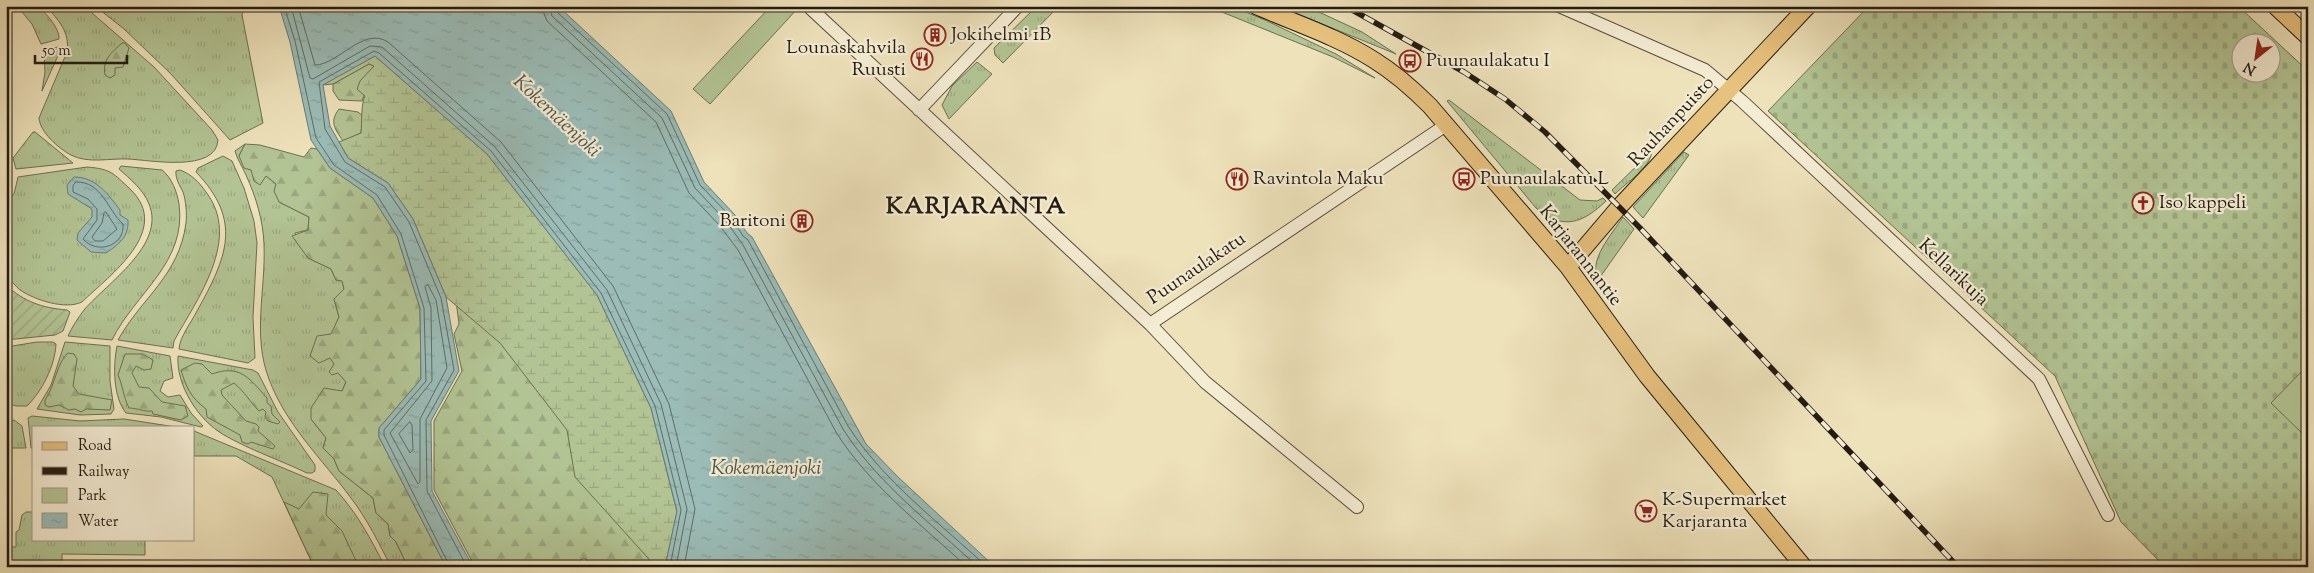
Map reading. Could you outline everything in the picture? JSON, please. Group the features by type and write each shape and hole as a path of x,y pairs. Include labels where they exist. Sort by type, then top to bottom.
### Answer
{"main road":[{"name":"Karjarannantie","path":"1256,6 1331,38 1374,60 1407,84 1446,125 1568,267 1647,376 1804,567"},
{"name":"Rauhanpuisto","path":"1568,267 1619,207 1808,6"},
{"path":"2275,6 2308,37"}],"street":[{"name":"Puunaulakatu","path":"808,6 1150,324 1446,125"},
{"path":"919,110 1018,6"},
{"name":"Kellarikuja","path":"1559,6 1684,59 1706,70 1730,90 2039,378 2108,515"},
{"path":"1150,324 1205,382 1357,507"}],"green space":[{"path":"17,6 33,6 41,9 55,26 59,39 41,44 32,24"},
{"path":"46,6 84,6 154,67 212,130 218,140 214,150 206,157 194,161 92,160 71,155 55,144 46,134 39,118 67,52 67,38 63,27"},
{"path":"95,6 245,6 242,15 263,123 230,140 171,74 124,29"},
{"path":"771,6 798,8 710,104 693,89"},
{"path":"1037,6 1059,6 1003,63 995,55 994,48"},
{"path":"1207,6 1231,6 1265,20 1336,54 1375,78 1333,57"},
{"path":"1278,6 1306,6 1362,32 1396,54"},
{"path":"1869,6 2238,6 2266,32 2232,32 2232,82 2282,82 2282,47 2308,71 2308,567 2165,567 2121,522 2055,376 1768,111"},
{"path":"122,43 125,43 129,48 123,67 115,68 115,75 110,78 105,75 106,61"},
{"path":"58,47 61,49 42,91 45,72 44,51"},
{"path":"375,56 487,154 597,295 651,408 677,512 665,567 656,567 575,477 567,430 500,343 446,297 413,219 388,183 348,158 339,142 361,133 362,108 365,96 357,89 360,81 374,66 369,64 333,84 322,85"},
{"path":"977,62 992,74 949,119 942,105 952,86"},
{"path":"369,64 375,66 362,101 339,100 333,91 333,84"},
{"path":"1449,100 1580,200 1597,201 1603,198 1606,201 1581,219 1564,222 1546,215 1536,208 1447,101"},
{"path":"339,109 358,112 363,116 361,133 343,141 334,125 334,118"},
{"path":"33,132 73,163 16,169 13,158"},
{"path":"245,144 239,156 251,170 266,176 276,184 279,202 309,217 308,230 295,233 308,258 331,269 336,280 342,280 344,289 334,299 339,317 332,335 331,351 335,366 346,382 342,391 311,419 326,438 323,448 334,459 339,471 373,498 376,513 388,524 390,536 396,542 408,567 391,567 362,514 285,412 269,379 261,346 260,329 264,261 262,226 253,192 235,151"},
{"path":"245,144 260,145 304,157 311,148 317,149 330,168 373,198 397,236 420,308 421,379 379,428 379,437 446,567 408,567 396,542 390,536 388,524 376,513 373,498 339,471 334,459 323,448 326,438 311,419 311,408 324,388 342,391 346,382 338,373 332,375 329,372 334,364 330,358 319,363 310,356 317,336 331,334 339,317 334,299 344,289 342,281 336,280 331,269 308,258 292,236 308,230 309,217 279,202 274,191 276,184 266,176 260,185 254,181 251,170 244,168 239,156"},
{"path":"1652,151 1651,157 1643,169 1615,194 1612,190"},
{"path":"1684,152 1689,155 1643,218 1633,207"},
{"path":"223,156 232,161 244,188 254,221 257,243 253,317 255,358 248,363 179,349 184,334 216,273 225,240 225,223 220,207 211,190 196,172 198,168"},
{"path":"121,166 162,170 169,177 179,204 179,225 175,244 167,261 133,307 112,340 68,336 84,310 132,262 149,234 152,219 149,204 140,189 119,169"},
{"path":"87,167 111,173 130,189 141,205 145,220 141,236 133,251 121,265 82,302 67,305 50,303 20,290 6,275 6,203 14,194 18,177"},
{"path":"180,170 191,176 201,185 216,210 219,229 218,249 212,268 204,288 174,341 173,348 118,340 168,272 176,258 186,223 186,203 176,176 176,171"},
{"path":"1623,217 1634,229 1598,280 1596,264 1599,256"},
{"path":"473,271 651,543 653,567 596,567 584,558 570,567 475,567 434,490 434,421 462,371 454,334 459,324 455,293"},
{"path":"6,285 20,296 34,303 70,312 63,331 55,335 6,340"},
{"path":"37,342 53,342 56,344 47,378 27,406 16,406 6,403 6,347"},
{"path":"65,342 110,346 110,381 114,409 111,414 80,415 37,409 51,385"},
{"path":"117,346 170,356 173,378 164,381 160,391 168,397 180,395 191,413 203,426 161,417 126,413 116,390 115,363"},
{"path":"68,353 74,354 77,359 73,386 79,394 112,400 110,410 86,409 81,412 75,409 69,410 59,405 49,407 45,405 45,400 61,362"},
{"path":"125,354 143,354 153,360 151,369 144,370 136,366 132,373 139,387 149,388 162,402 185,406 188,416 181,420 153,414 152,411 129,408 118,375"},
{"path":"178,356 253,370 258,373 278,412 315,465 315,471 307,473 244,445 214,428 197,411 185,390 178,367"},
{"path":"195,363 202,364 212,374 222,371 237,372 249,379 261,391 267,398 267,403 271,406 272,414 280,422 278,424 268,421 265,417 266,412 263,409 259,411 234,383 221,390 222,395 246,421 259,427 258,431 275,446 273,449 251,442 248,444 242,442 240,435 207,417 206,409 196,401 190,392 181,370"},
{"path":"2308,365 2308,439 2271,403"},
{"path":"32,416 80,421 124,419 170,426 32,426 31,448 28,418"},
{"path":"14,420 22,426 26,448 6,448 6,423"},
{"path":"195,431 336,490 351,508 385,567 314,567 272,477 236,456 195,456"},
{"path":"313,492 328,494 326,515 342,531 359,567 314,567 284,502 299,509"},
{"path":"26,512 32,512 32,540 145,540 145,555 62,554 62,567 6,567 6,547 16,547 16,532 19,530 22,515"}],"water":[{"name":"Kokemäenjoki","path":"279,6 558,6 671,111 704,182 735,215 747,233 752,237 866,444 898,477 995,567 665,567 677,511 651,408 597,295 487,154 375,56 323,85 330,126 348,158 388,183 413,219 446,297 459,371 431,421 432,491 473,567 446,567 379,437 379,428 421,379 420,308 397,236 373,198 330,168 311,140 290,42"},
{"path":"74,177 95,183 111,198 120,210 120,215 128,220 125,236 106,253 91,252 77,240 78,233 92,217 92,209 68,194 67,185"}],"railway":[{"path":"1345,6 1464,72 1505,99 1545,132 1640,228 1958,567"}],"place":[{"name":"Jokihelmi 1B","path":"935,35"},
{"name":"Lounaskahvila Ruusti","path":"922,59"},
{"name":"Puunaulakatu I","path":"1410,61"},
{"name":"Ravintola Maku","path":"1237,179"},
{"name":"Puunaulakatu L","path":"1464,179"},
{"name":"Iso kappeli","path":"2143,203"},
{"name":"Baritoni","path":"802,221"},
{"name":"K-Supermarket Karjaranta","path":"1646,511"}],"district":[{"name":"KARJARANTA","path":"976,207"}]}
